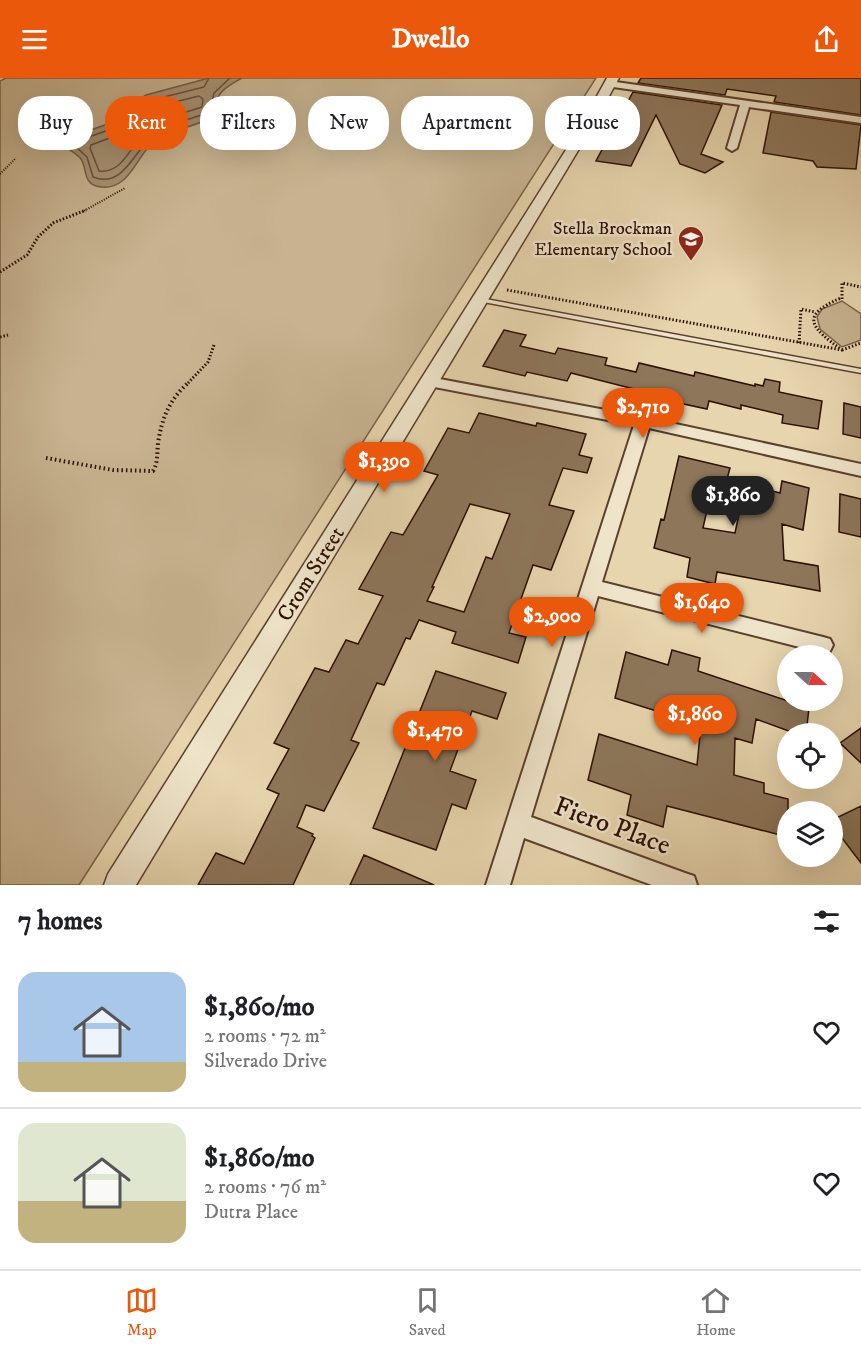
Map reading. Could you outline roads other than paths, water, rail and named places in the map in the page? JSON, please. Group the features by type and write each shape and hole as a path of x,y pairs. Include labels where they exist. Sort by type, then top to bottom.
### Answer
{"street":[{"path":"611,81 745,104 861,120"},
{"name":"Crom Street","path":"119,885 582,134 611,81"},
{"path":"732,148 745,104"},
{"path":"429,382 643,422 861,470"},
{"path":"498,885 643,422"},
{"path":"591,587 823,645"},
{"name":"Fiero Place","path":"518,824 685,885"}],"lane":[{"path":"480,300 861,371"}],"water":[{"path":"209,78 242,78 222,91 219,96 200,96 200,123 188,127 188,96 144,96"},
{"path":"105,125 105,150 146,150 123,181 115,185 107,187 92,184 87,178 81,159 70,150 93,150 93,129"}],"place":[{"name":"Stella Brockman Elementary School","path":"691,262"}]}
